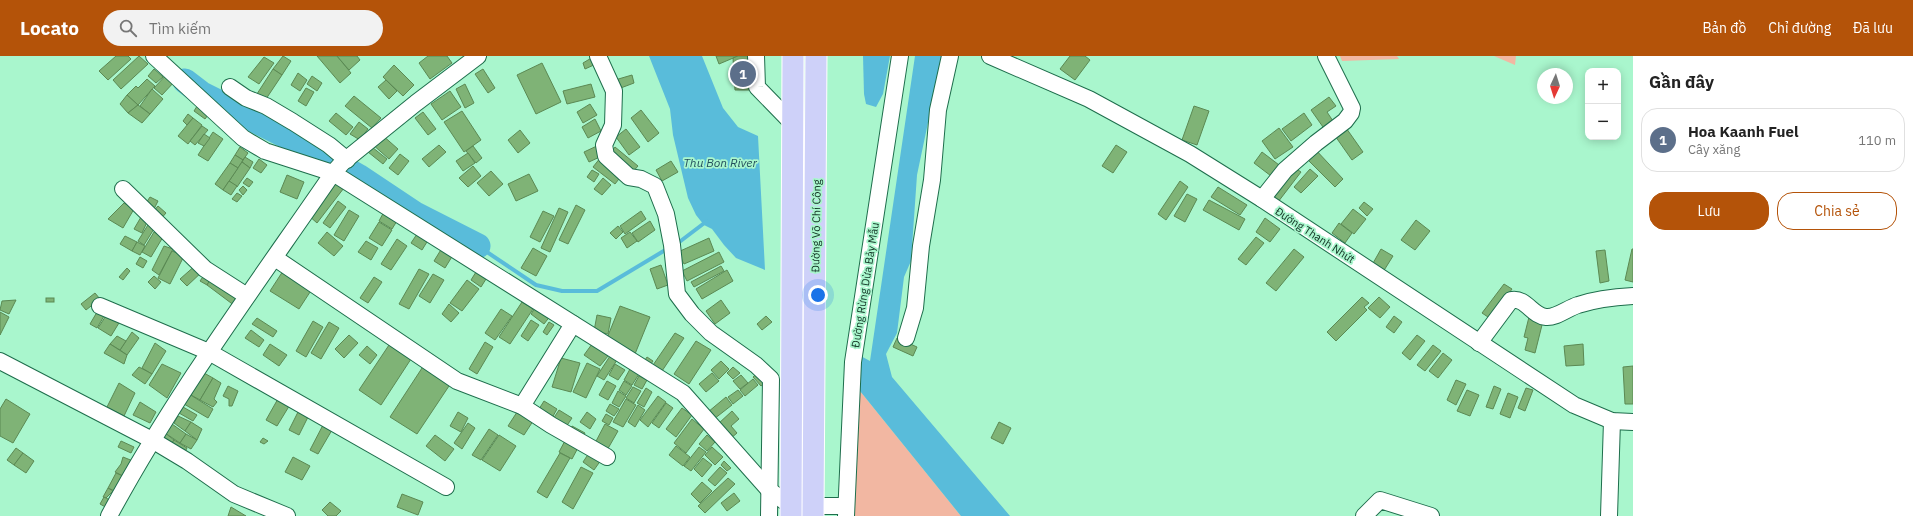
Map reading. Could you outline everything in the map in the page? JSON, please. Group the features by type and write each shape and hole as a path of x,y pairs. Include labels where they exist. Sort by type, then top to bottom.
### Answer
{"main road":[{"path":"791,511 793,56"},
{"name":"Đường Võ Chí Công","path":"813,511 817,167 816,56"}],"street":[{"path":"154,56 243,138 265,151 341,165 573,324 683,393 769,490 791,511 846,511"},
{"path":"110,516 152,440 209,352 247,296 341,165 416,102 478,56"},
{"path":"598,56 614,91 613,125 604,145 605,152 608,158 629,177 641,179 654,186 666,214 671,237 677,294 692,314 712,334 756,366 771,379 769,516"},
{"path":"756,56 757,87 793,124"},
{"name":"Đường Rừng Dừa Bảy Mẫu","path":"846,511 853,362 900,56"},
{"path":"906,338 915,308 922,246 932,180 938,110 950,56"},
{"name":"Đường Thanh Nhứt","path":"990,56 1089,99 1190,154 1262,199 1574,406 1612,421 1633,422"},
{"path":"1262,199 1285,170 1316,143 1345,121 1351,113 1352,108 1326,56"},
{"path":"230,87 246,98 266,106 329,145 341,165"},
{"path":"123,189 205,269 247,296"},
{"path":"275,258 457,381 522,406 551,425 607,457"},
{"path":"1479,343 1511,300 1520,300 1539,315 1546,317 1552,316 1577,305 1596,300 1633,296"},
{"path":"100,306 209,352 446,487"},
{"path":"522,406 573,324"},
{"path":"0,361 152,440 187,461 234,494 287,516"},
{"path":"1609,516 1612,421"},
{"path":"1364,516 1380,500 1431,516"}],"shaded area":[{"path":"1340,56 1397,56 1399,59 1342,61"},
{"path":"1494,56 1516,56 1515,65"},
{"path":"856,386 961,516 853,516"}],"water":[{"name":"Thu Bon River","path":"649,56 702,56 723,108 738,127 758,136 765,270 736,258 712,229 704,225 696,215 688,198 673,135 670,109"},
{"path":"863,56 890,56 883,94 876,107 866,104 864,94"},
{"path":"915,56 942,56 917,175 911,261 904,277 897,333 886,354 892,377 1010,516 961,516 856,386 857,354 870,361"}],"building":[{"path":"116,56 128,56 131,59 108,80 99,71"},
{"path":"139,56 148,64 121,89 113,80"},
{"path":"283,56 291,61 282,75 273,69"},
{"path":"317,56 337,56 351,73 340,83"},
{"path":"337,56 357,56 360,60 349,70"},
{"path":"428,56 447,56 452,63 430,79 419,63"},
{"path":"716,56 738,56 719,64"},
{"path":"738,56 752,56 752,90 735,90 733,58"},
{"path":"1070,56 1085,56 1090,60 1075,80 1060,69"},
{"path":"264,57 274,63 259,84 248,77"},
{"path":"593,57 596,64 585,69 583,63"},
{"path":"542,63 561,102 536,114 517,75"},
{"path":"394,65 414,85 403,96 383,77"},
{"path":"154,69 163,77 156,83 148,76"},
{"path":"273,69 282,75 264,102 255,97"},
{"path":"483,69 495,88 488,93 475,74"},
{"path":"298,73 307,80 300,91 291,85"},
{"path":"167,74 175,81 162,95 154,88"},
{"path":"632,75 634,83 618,89 615,80"},
{"path":"312,76 322,83 317,91 307,84"},
{"path":"147,79 155,86 138,105 127,95 136,86 138,88"},
{"path":"386,80 397,91 389,99 378,87"},
{"path":"465,84 474,103 465,108 456,89"},
{"path":"591,84 595,97 567,104 563,91"},
{"path":"306,88 314,92 306,106 298,101"},
{"path":"152,89 163,99 150,114 140,106"},
{"path":"450,91 461,107 442,120 431,104"},
{"path":"127,95 138,105 128,113 120,104"},
{"path":"354,96 381,118 372,128 345,106"},
{"path":"1329,97 1336,106 1327,112 1333,121 1323,127 1311,110"},
{"path":"199,103 211,111 205,119 194,111"},
{"path":"590,104 597,115 583,123 577,112"},
{"path":"138,105 150,114 142,123 128,113"},
{"path":"1194,106 1209,111 1197,145 1182,140"},
{"path":"641,110 659,133 648,142 631,118"},
{"path":"462,111 481,140 464,152 444,122"},
{"path":"423,112 436,129 428,135 415,118"},
{"path":"336,113 353,127 346,135 329,121"},
{"path":"1304,113 1312,125 1291,141 1282,129"},
{"path":"188,114 193,118 187,125 183,121"},
{"path":"193,118 202,125 188,144 178,136"},
{"path":"595,119 601,131 588,138 582,127"},
{"path":"359,122 368,129 360,140 350,134"},
{"path":"1344,125 1363,152 1352,160 1333,133"},
{"path":"202,126 208,130 195,145 190,141"},
{"path":"1279,128 1293,147 1275,159 1262,141"},
{"path":"626,129 640,147 629,155 616,137"},
{"path":"520,130 530,143 518,153 508,140"},
{"path":"213,132 223,139 208,161 198,155"},
{"path":"204,134 210,138 204,146 198,143"},
{"path":"381,134 398,149 389,159 372,144"},
{"path":"439,145 446,152 429,167 422,159"},
{"path":"599,145 604,155 589,162 584,152"},
{"path":"1116,145 1127,152 1113,173 1102,166"},
{"path":"473,146 482,158 476,163 466,151"},
{"path":"240,147 248,153 243,160 235,155"},
{"path":"372,147 387,159 383,164 368,152"},
{"path":"615,147 638,166 630,175 607,157"},
{"path":"1314,148 1343,179 1335,187 1305,157"},
{"path":"1262,152 1283,168 1275,179 1254,163"},
{"path":"468,153 475,163 463,171 456,161"},
{"path":"400,154 409,161 398,175 389,168"},
{"path":"235,155 243,160 238,168 230,163"},
{"path":"245,157 253,162 250,168 242,162"},
{"path":"601,157 622,175 615,184 593,167"},
{"path":"259,159 267,165 261,173 253,168"},
{"path":"671,161 678,172 662,181 656,170"},
{"path":"242,162 250,168 237,187 229,181"},
{"path":"230,163 238,168 223,190 215,184"},
{"path":"473,166 481,176 468,187 459,178"},
{"path":"1292,166 1301,172 1278,202 1269,196"},
{"path":"1310,169 1318,176 1301,193 1294,187"},
{"path":"592,170 599,174 594,182 587,177"},
{"path":"491,171 503,184 489,196 477,183"},
{"path":"529,174 538,191 516,201 508,184"},
{"path":"287,175 304,182 297,199 280,192"},
{"path":"337,177 347,184 317,223 308,215"},
{"path":"247,178 253,182 249,187 243,183"},
{"path":"603,178 611,185 602,195 594,189"},
{"path":"229,181 237,186 231,195 223,190"},
{"path":"1180,181 1188,187 1166,220 1158,214"},
{"path":"243,186 247,190 243,195 239,190"},
{"path":"1218,187 1247,205 1240,215 1211,197"},
{"path":"237,193 242,196 237,202 232,199"},
{"path":"1187,194 1197,199 1185,222 1174,216"},
{"path":"150,197 158,201 153,211 144,206"},
{"path":"1209,200 1245,219 1239,230 1203,210"},
{"path":"338,201 346,207 330,228 323,223"},
{"path":"1364,202 1373,209 1367,216 1359,208"},
{"path":"124,203 134,209 123,228 108,219"},
{"path":"576,205 585,210 568,244 559,240"},
{"path":"158,206 166,213 159,221 151,214"},
{"path":"386,208 400,216 392,229 379,221"},
{"path":"559,208 568,212 550,252 541,248"},
{"path":"1353,209 1366,219 1354,234 1341,224"},
{"path":"349,210 359,216 344,241 334,235"},
{"path":"543,211 554,216 540,242 530,237"},
{"path":"641,211 646,219 625,234 620,226"},
{"path":"141,217 148,220 142,233 134,229"},
{"path":"1265,218 1280,229 1270,242 1256,232"},
{"path":"151,220 157,224 144,245 138,241"},
{"path":"1416,220 1430,231 1415,250 1401,240"},
{"path":"650,221 655,230 638,242 632,233"},
{"path":"379,222 392,230 382,246 369,238"},
{"path":"1339,223 1352,233 1345,243 1332,233"},
{"path":"618,226 623,232 616,239 610,233"},
{"path":"419,231 430,237 422,250 411,243"},
{"path":"154,232 163,237 151,257 142,252"},
{"path":"327,232 343,246 334,256 318,243"},
{"path":"630,232 637,241 627,248 621,238"},
{"path":"125,236 137,242 132,251 120,244"},
{"path":"1256,237 1264,243 1246,265 1238,259"},
{"path":"709,238 714,251 684,264 678,252"},
{"path":"397,239 407,246 391,270 381,264"},
{"path":"366,241 378,248 371,260 358,252"},
{"path":"137,242 145,246 140,255 132,251"},
{"path":"164,246 173,249 159,275 152,270"},
{"path":"442,248 453,255 445,268 434,261"},
{"path":"533,248 547,256 536,276 521,268"},
{"path":"1294,249 1304,257 1276,291 1266,283"},
{"path":"1381,249 1393,256 1383,272 1372,265"},
{"path":"1633,249 1633,282 1625,280"},
{"path":"1605,250 1609,281 1600,283 1596,251"},
{"path":"172,251 184,256 170,284 158,278"},
{"path":"719,252 724,262 687,281 682,271"},
{"path":"140,257 147,261 143,268 136,264"},
{"path":"197,264 204,270 187,286 180,279"},
{"path":"661,265 668,285 657,289 650,269"},
{"path":"721,266 724,271 694,287 691,282"},
{"path":"127,268 130,271 123,280 119,277"},
{"path":"419,269 429,274 409,309 399,304"},
{"path":"727,270 733,281 702,299 696,289"},
{"path":"207,271 213,275 207,285 200,281"},
{"path":"283,271 312,289 299,309 270,291"},
{"path":"476,272 486,279 481,287 471,280"},
{"path":"433,274 444,280 430,303 419,296"},
{"path":"213,275 241,297 235,306 207,285"},
{"path":"154,276 161,282 155,289 148,282"},
{"path":"374,277 382,282 368,303 360,298"},
{"path":"467,280 479,289 462,311 450,303"},
{"path":"1504,284 1512,289 1491,319 1482,313"},
{"path":"95,293 100,299 86,310 81,304"},
{"path":"1362,297 1369,303 1364,307 1367,310 1336,341 1327,332"},
{"path":"1379,297 1390,307 1380,318 1368,308"},
{"path":"46,298 54,298 54,302 46,302"},
{"path":"16,300 9,314 0,310 2,301"},
{"path":"721,300 730,313 715,324 706,311"},
{"path":"522,302 533,309 510,344 499,337"},
{"path":"449,304 459,313 451,322 442,314"},
{"path":"537,305 551,315 544,324 531,314"},
{"path":"620,306 650,317 635,354 605,343"},
{"path":"100,307 107,311 97,328 90,324"},
{"path":"501,309 512,316 495,340 485,333"},
{"path":"109,311 122,318 111,336 98,328"},
{"path":"0,312 9,317 0,335"},
{"path":"597,315 611,318 608,334 594,331"},
{"path":"766,316 772,322 762,330 757,324"},
{"path":"1394,316 1402,322 1394,333 1386,327"},
{"path":"1529,317 1543,321 1535,353 1525,350 1528,338 1524,337"},
{"path":"257,318 277,331 273,337 252,324"},
{"path":"531,320 539,325 528,341 521,336"},
{"path":"313,321 323,327 306,357 296,351"},
{"path":"329,322 339,328 321,359 311,353"},
{"path":"549,322 554,325 547,335 543,332"},
{"path":"251,330 264,340 259,347 245,338"},
{"path":"132,332 139,338 127,355 120,350"},
{"path":"675,333 684,338 660,374 651,368"},
{"path":"349,335 358,343 344,358 335,349"},
{"path":"1417,335 1425,341 1410,360 1402,353"},
{"path":"117,336 126,341 120,350 110,344"},
{"path":"897,338 917,347 913,356 893,347"},
{"path":"696,341 711,350 689,384 674,374"},
{"path":"485,342 493,347 477,374 469,369"},
{"path":"155,343 166,351 152,374 142,368"},
{"path":"110,344 127,355 124,364 104,353"},
{"path":"270,344 287,355 279,366 263,355"},
{"path":"592,344 608,356 600,366 584,355"},
{"path":"1583,344 1584,365 1566,366 1564,346"},
{"path":"389,345 411,359 381,405 359,390"},
{"path":"1433,345 1441,351 1425,371 1417,365"},
{"path":"367,346 377,355 370,364 359,355"},
{"path":"1443,353 1452,360 1438,378 1429,371"},
{"path":"610,356 617,360 604,380 597,376"},
{"path":"647,357 653,361 649,367 643,363"},
{"path":"561,358 580,363 571,392 552,387"},
{"path":"721,361 729,369 719,379 711,370"},
{"path":"587,363 600,369 586,398 573,392"},
{"path":"162,364 181,373 167,398 149,385"},
{"path":"615,364 625,370 618,380 609,375"},
{"path":"424,365 451,383 417,434 390,417"},
{"path":"1633,366 1633,404 1625,404 1623,367"},
{"path":"139,367 152,374 145,384 132,375"},
{"path":"733,367 740,373 733,379 727,373"},
{"path":"630,369 639,374 632,385 624,380"},
{"path":"760,371 767,381 761,386 753,377"},
{"path":"204,373 213,378 200,400 191,395"},
{"path":"712,373 719,381 706,392 699,384"},
{"path":"741,375 748,383 740,389 733,381"},
{"path":"639,376 647,380 642,389 634,385"},
{"path":"213,378 221,383 214,399 217,402 213,407 200,400"},
{"path":"753,379 758,385 745,396 740,390"},
{"path":"1456,380 1466,384 1456,405 1447,400"},
{"path":"607,381 616,386 608,400 599,395"},
{"path":"624,381 632,386 626,395 619,390"},
{"path":"119,383 135,393 124,416 107,407"},
{"path":"228,386 238,391 232,406 229,406 229,399 223,396"},
{"path":"1494,386 1501,389 1493,409 1486,407"},
{"path":"633,387 641,391 634,403 626,398"},
{"path":"646,388 652,392 644,407 637,403"},
{"path":"1526,388 1533,390 1525,411 1518,408"},
{"path":"738,390 743,396 733,404 728,397"},
{"path":"1467,390 1479,395 1470,416 1457,411"},
{"path":"618,391 626,396 619,407 612,403"},
{"path":"1508,393 1518,397 1510,418 1500,414"},
{"path":"189,394 213,409 208,418 184,404"},
{"path":"658,396 666,402 648,427 640,420"},
{"path":"279,397 291,403 277,426 266,420"},
{"path":"726,397 732,405 714,419 708,412"},
{"path":"6,399 30,414 13,443 0,436 0,409"},
{"path":"626,399 636,405 623,427 613,422"},
{"path":"544,401 557,409 552,418 539,409"},
{"path":"140,402 156,412 150,423 133,415"},
{"path":"666,403 673,408 659,428 652,423"},
{"path":"610,404 619,409 614,416 606,411"},
{"path":"638,405 645,410 635,427 628,422"},
{"path":"301,406 311,411 299,435 289,430"},
{"path":"183,407 197,415 193,421 179,413"},
{"path":"682,408 692,415 676,437 666,429"},
{"path":"519,409 535,418 524,435 508,426"},
{"path":"559,410 572,418 566,427 553,419"},
{"path":"732,411 739,419 731,426 737,433 730,439 718,424"},
{"path":"458,412 468,418 461,432 450,426"},
{"path":"587,412 596,419 590,429 580,422"},
{"path":"606,414 613,418 609,425 602,421"},
{"path":"178,416 191,422 185,431 174,423"},
{"path":"692,419 704,429 686,453 674,443"},
{"path":"191,422 202,429 197,440 185,431"},
{"path":"999,422 1011,428 1003,444 991,438"},
{"path":"468,423 475,428 462,449 454,443"},
{"path":"172,424 186,434 180,443 165,433"},
{"path":"605,424 618,431 606,452 594,445"},
{"path":"323,425 332,430 318,454 310,450"},
{"path":"572,426 585,433 581,441 568,434"},
{"path":"489,429 498,435 481,460 472,455"},
{"path":"165,433 174,440 170,446 160,439"},
{"path":"186,434 197,440 191,449 180,443"},
{"path":"435,435 454,449 445,461 426,446"},
{"path":"499,435 516,446 500,471 482,460"},
{"path":"707,435 715,442 707,451 699,444"},
{"path":"567,437 580,444 572,459 559,452"},
{"path":"263,438 268,441 264,444 260,442"},
{"path":"174,440 187,448 183,456 170,446"},
{"path":"121,441 134,447 131,453 118,447"},
{"path":"676,446 690,457 683,466 669,455"},
{"path":"699,447 706,452 691,471 684,466"},
{"path":"712,447 723,457 715,465 705,455"},
{"path":"16,448 23,453 14,465 7,460"},
{"path":"23,453 34,461 26,473 14,465"},
{"path":"560,453 570,458 547,498 537,492"},
{"path":"589,453 601,460 594,470 583,462"},
{"path":"123,457 133,461 125,477 115,472 121,464"},
{"path":"293,457 310,466 302,480 285,472"},
{"path":"703,458 712,465 702,477 694,469"},
{"path":"724,461 731,468 727,471 721,465"},
{"path":"581,467 593,473 573,509 562,502"},
{"path":"720,467 727,473 715,486 708,480"},
{"path":"116,473 125,477 117,492 108,488"},
{"path":"728,478 735,484 705,513 698,506"},
{"path":"702,482 712,491 700,503 691,494"},
{"path":"108,488 113,491 106,498 103,497"},
{"path":"734,493 740,501 727,511 721,503"},
{"path":"402,494 423,502 418,515 397,507"},
{"path":"104,497 114,502 109,509 100,504"},
{"path":"330,502 341,511 336,516 328,516 322,510"},
{"path":"231,507 246,516 228,516"}],"waterway":[{"path":"185,81 202,94 304,145 358,176 415,214 478,246"},
{"path":"678,243 707,221"},
{"path":"478,246 536,285 562,291 597,291 667,249"}],"place":[{"name":"Hoa Kaanh Fuel","path":"743,74"}]}
